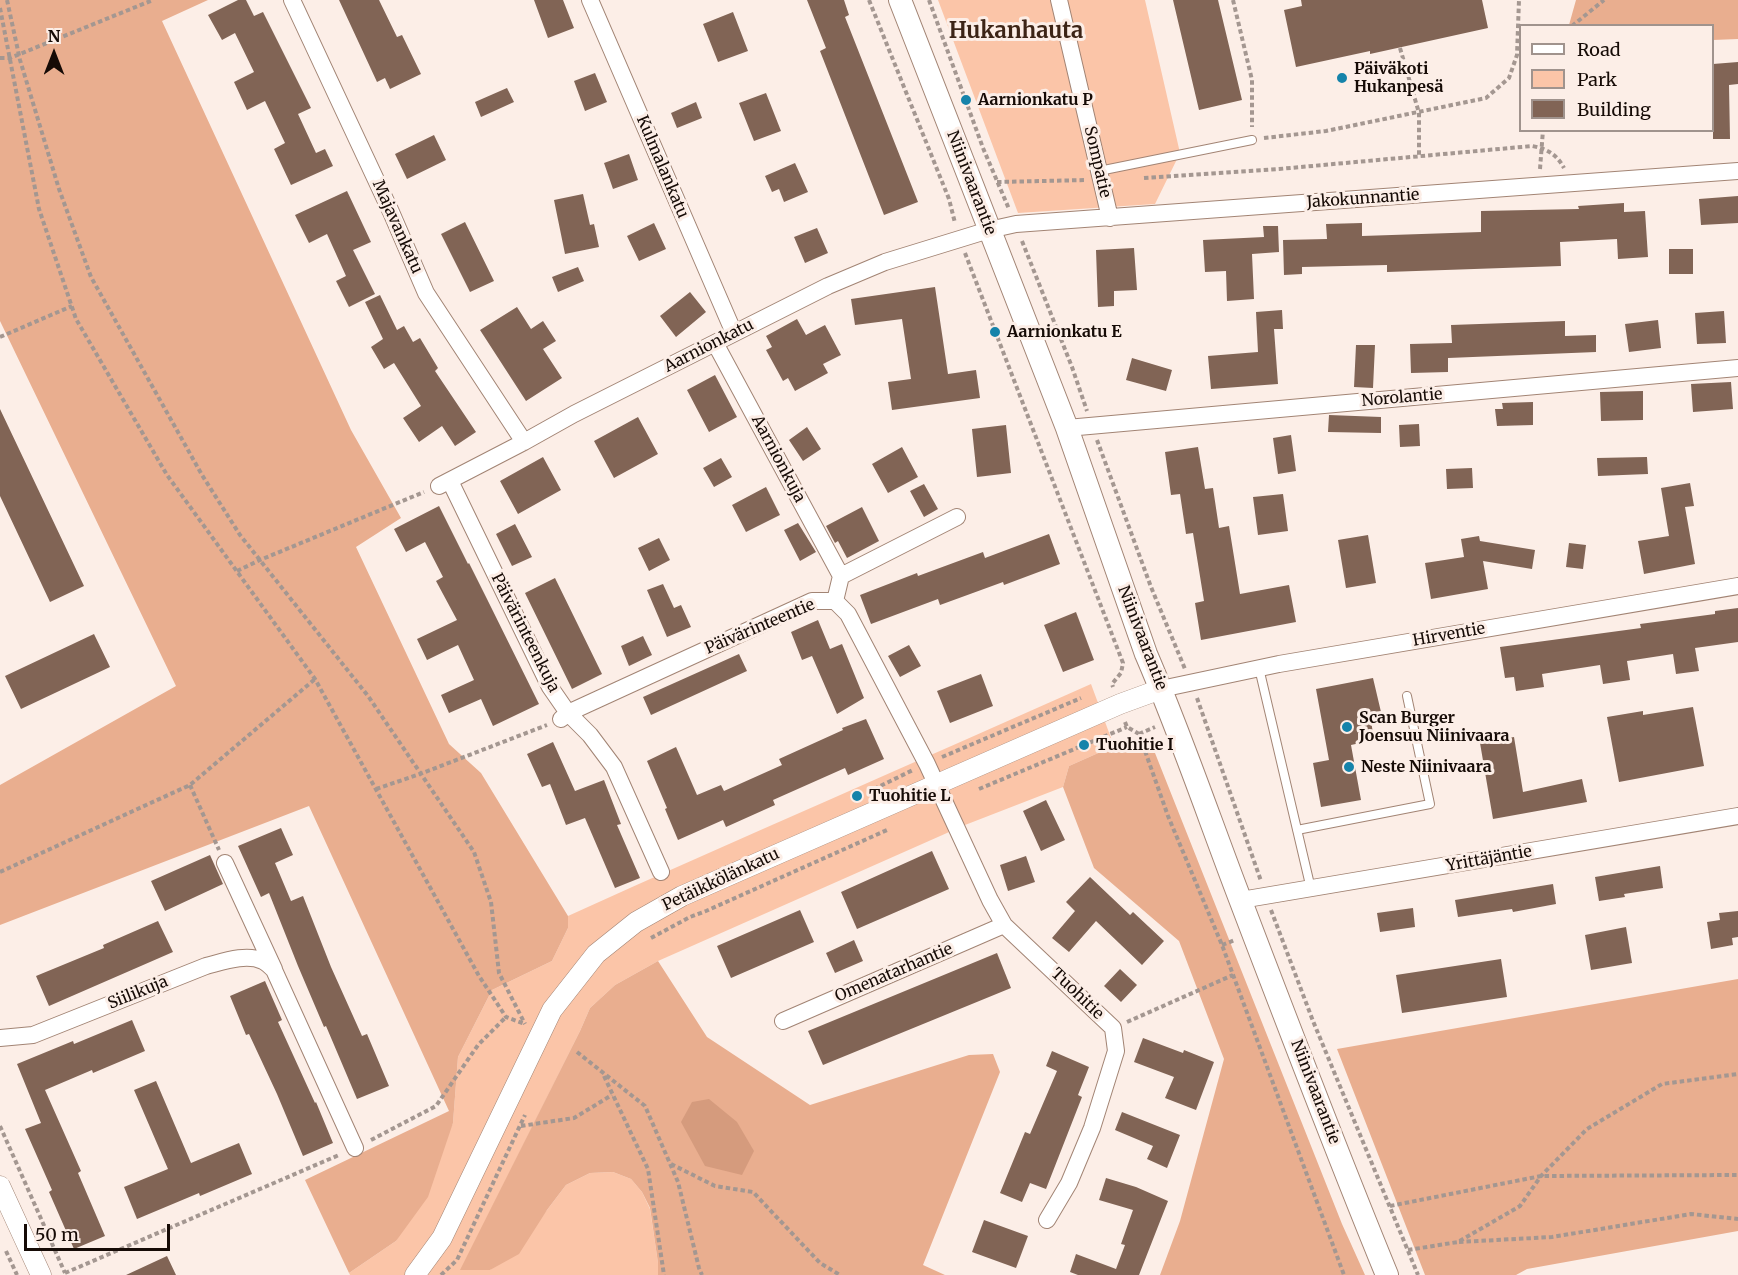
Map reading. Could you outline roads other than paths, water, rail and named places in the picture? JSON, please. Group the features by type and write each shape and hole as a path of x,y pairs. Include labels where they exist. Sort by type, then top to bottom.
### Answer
{"main road":[{"name":"Niinivaarantie","path":"900,0 1067,428 1146,654 1387,1275"}],"street":[{"name":"Majavankatu","path":"292,0 391,212 426,293 524,442"},
{"name":"Kulmalankatu","path":"590,0 734,333"},
{"name":"Sompatie","path":"1059,0 1110,218"},
{"name":"Jakokunnantie","path":"989,230 1016,224 1738,171"},
{"name":"Aarnionkatu","path":"445,484 574,414 828,286 885,262 989,230"},
{"name":"Aarnionkuja","path":"715,343 841,576"},
{"name":"Norolantie","path":"1067,428 1738,368"},
{"name":"Päivärinteenkuja","path":"445,484 565,716 590,735 614,767 661,872"},
{"path":"835,601 841,576 957,517"},
{"name":"Hirventie","path":"1161,689 1259,668 1738,586"},
{"name":"Päivärinteentie","path":"565,716 812,601 835,601 848,614 936,784"},
{"name":"Petäikkölänkatu","path":"415,1275 442,1238 552,1010 596,954 636,922 682,896 1120,704 1161,689"},
{"name":"Tuohitie","path":"936,784 990,900 1005,925 1113,1028 1116,1051 1092,1128 1069,1183 1047,1220"},
{"name":"Yrittäjäntie","path":"1241,900 1738,816"},
{"path":"225,863 355,1148"},
{"name":"Omenatarhantie","path":"783,1021 1005,925"},
{"name":"Siilikuja","path":"0,1038 33,1035 206,966 228,960 251,958 262,961 274,970"},
{"path":"0,1186 40,1275"}],"lane":[{"path":"1100,176 1252,140"},
{"path":"1259,668 1311,889"},
{"path":"1297,830 1430,804 1407,696"}],"place":[{"name":"Päiväkoti Hukanpesä","path":"1342,78"},
{"name":"Aarnionkatu P","path":"966,100"},
{"name":"Aarnionkatu E","path":"995,332"},
{"name":"Scan Burger Joensuu Niinivaara","path":"1347,727"},
{"name":"Tuohitie I","path":"1084,745"},
{"name":"Neste Niinivaara","path":"1349,767"},
{"name":"Tuohitie L","path":"857,796"}],"district":[{"name":"Hukanhauta","path":"1016,32"}]}
